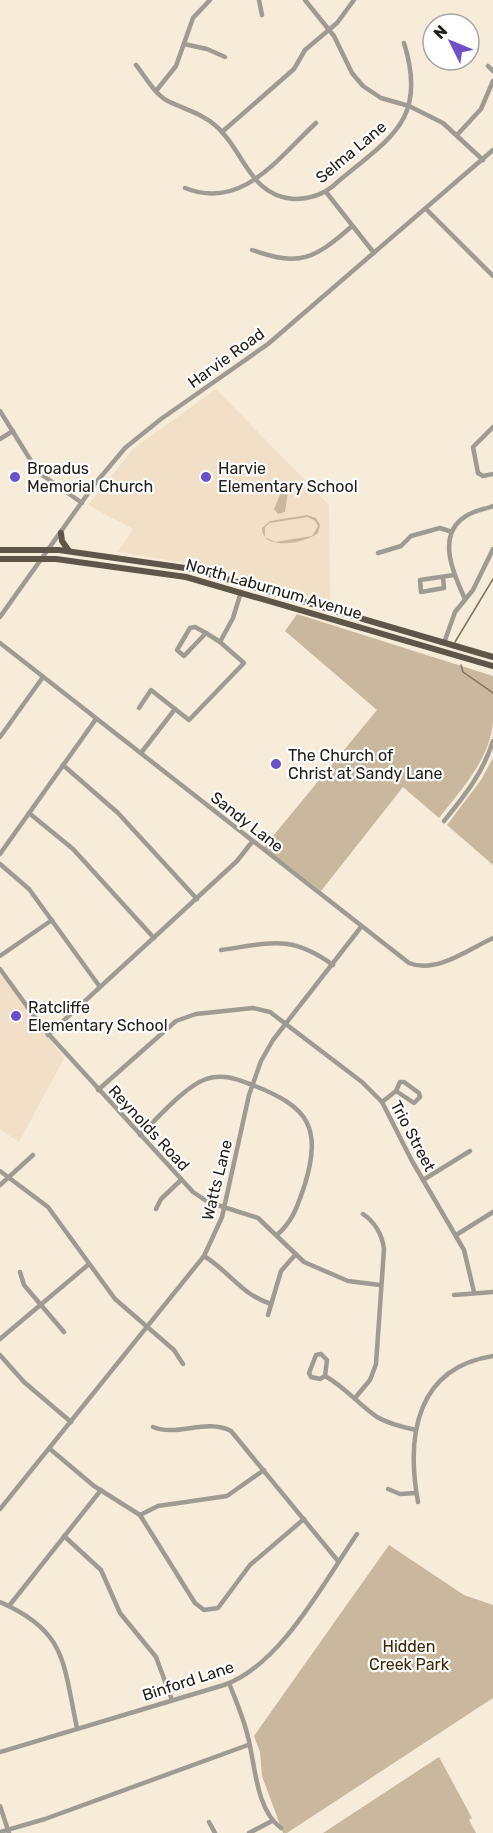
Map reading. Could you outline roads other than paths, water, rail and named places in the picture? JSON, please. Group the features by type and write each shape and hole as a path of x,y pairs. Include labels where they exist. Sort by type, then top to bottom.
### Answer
{"main road":[{"path":"61,533 64,544 70,552"},
{"name":"North Laburnum Avenue","path":"0,550 49,549 192,568 493,657"},
{"name":"North Laburnum Avenue","path":"0,559 43,558 173,574 493,666"}],"street":[{"path":"156,91 176,66 193,18 210,0"},
{"path":"260,0 262,15"},
{"path":"305,0 329,29 352,73 363,86 381,98 409,106 444,123 483,160"},
{"path":"222,132 294,69 305,50 345,14 354,0"},
{"path":"404,43 412,74 413,90 409,106"},
{"path":"183,44 207,49 225,57"},
{"name":"Selma Lane","path":"136,65 164,99 204,117 222,132 254,180 273,194 289,198 312,197 326,192 393,134 409,106"},
{"path":"488,66 493,70"},
{"path":"458,134 481,109 493,81"},
{"path":"185,188 218,195 236,191 254,180 316,123"},
{"name":"Harvie Road","path":"0,617 82,502 117,457 140,435 268,344 493,150"},
{"path":"326,192 374,254"},
{"path":"426,209 492,273"},
{"path":"252,249 275,258 304,259 324,250 351,227"},
{"path":"0,411 38,472 82,502"},
{"path":"493,427 473,447 478,473 483,476 493,474"},
{"path":"0,439 13,431"},
{"path":"465,599 449,560 452,532 465,516 493,506"},
{"path":"378,553 401,546 412,536 440,528 452,532"},
{"path":"444,643 455,612 473,590 493,549"},
{"path":"443,577 444,588 421,592 420,580 454,575"},
{"path":"220,642 233,618 242,592"},
{"path":"139,708 151,690 189,720 244,663 220,642 206,633 192,627 177,651 186,656 206,633"},
{"name":"Sandy Lane","path":"0,643 404,959 421,966 437,964 493,938"},
{"path":"0,737 43,677"},
{"path":"141,753 176,709"},
{"path":"0,854 96,719"},
{"path":"444,821 483,770 493,741"},
{"path":"63,765 110,806 197,898"},
{"path":"29,813 73,849 154,938"},
{"path":"48,1035 237,861 252,842"},
{"path":"0,864 29,889 100,987"},
{"path":"0,956 51,920"},
{"name":"Watts Lane","path":"0,1509 204,1256 225,1208 252,1085 265,1054 362,927"},
{"path":"221,950 286,942 310,949 333,965"},
{"name":"Reynolds Road","path":"0,969 48,1035 181,1180 208,1202 258,1218 304,1262 348,1281 380,1285"},
{"name":"Trio Street","path":"98,1090 166,1027 185,1017 254,1008 270,1012 362,1082 382,1102 423,1180 456,1235 470,1264 474,1292"},
{"path":"140,1135 201,1082 224,1076 252,1085 290,1102 305,1119 312,1137 311,1164 298,1208 277,1235"},
{"path":"382,1102 396,1091 398,1084 404,1082 419,1093 420,1097 414,1103 396,1091"},
{"path":"423,1180 470,1151"},
{"path":"0,1185 33,1155"},
{"path":"0,1171 52,1211 115,1299 174,1350 183,1364"},
{"path":"156,1209 161,1198 181,1180"},
{"path":"456,1235 493,1212"},
{"path":"355,1398 370,1380 376,1364 384,1249 382,1236 372,1220 363,1214"},
{"path":"267,1315 282,1271 296,1254"},
{"path":"204,1256 228,1273 252,1297 271,1304"},
{"path":"0,1339 89,1264"},
{"path":"20,1272 24,1285 64,1332"},
{"path":"454,1295 493,1292"},
{"path":"321,1354 327,1360 325,1376 321,1380 311,1377 309,1373 316,1355 321,1354"},
{"path":"0,1355 24,1382 71,1422"},
{"path":"417,1502 413,1463 416,1430 429,1394 439,1380 460,1364 493,1356"},
{"path":"325,1376 384,1421 416,1430"},
{"path":"153,1427 163,1430 212,1426 224,1428 239,1438 338,1561"},
{"path":"50,1449 101,1490 140,1515 195,1603 206,1610 222,1605 245,1571 304,1520"},
{"path":"140,1515 159,1506 227,1496 264,1470"},
{"path":"388,1489 400,1494 416,1493"},
{"path":"9,1606 101,1490"},
{"name":"Binford Lane","path":"0,1752 229,1683 254,1670 271,1656 357,1534"},
{"path":"64,1536 101,1570 120,1613 156,1657 172,1700"},
{"path":"0,1602 36,1620 57,1645 77,1728"},
{"path":"229,1683 246,1730 258,1784 272,1821 281,1828"},
{"path":"0,1832 53,1816 248,1745"},
{"path":"0,1806 8,1831"},
{"path":"249,1833 272,1821"},
{"path":"210,1822 215,1833"}],"waterway":[{"path":"455,642 493,579"},
{"path":"461,665 463,672 493,693"}],"place":[{"name":"Broadus Memorial Church","path":"15,477"},
{"name":"Harvie Elementary School","path":"206,477"},
{"name":"The Church of Christ at Sandy Lane","path":"276,764"},
{"name":"Ratcliffe Elementary School","path":"16,1016"}],"park label":[{"name":"Hidden Creek Park","path":"409,1655"}]}
